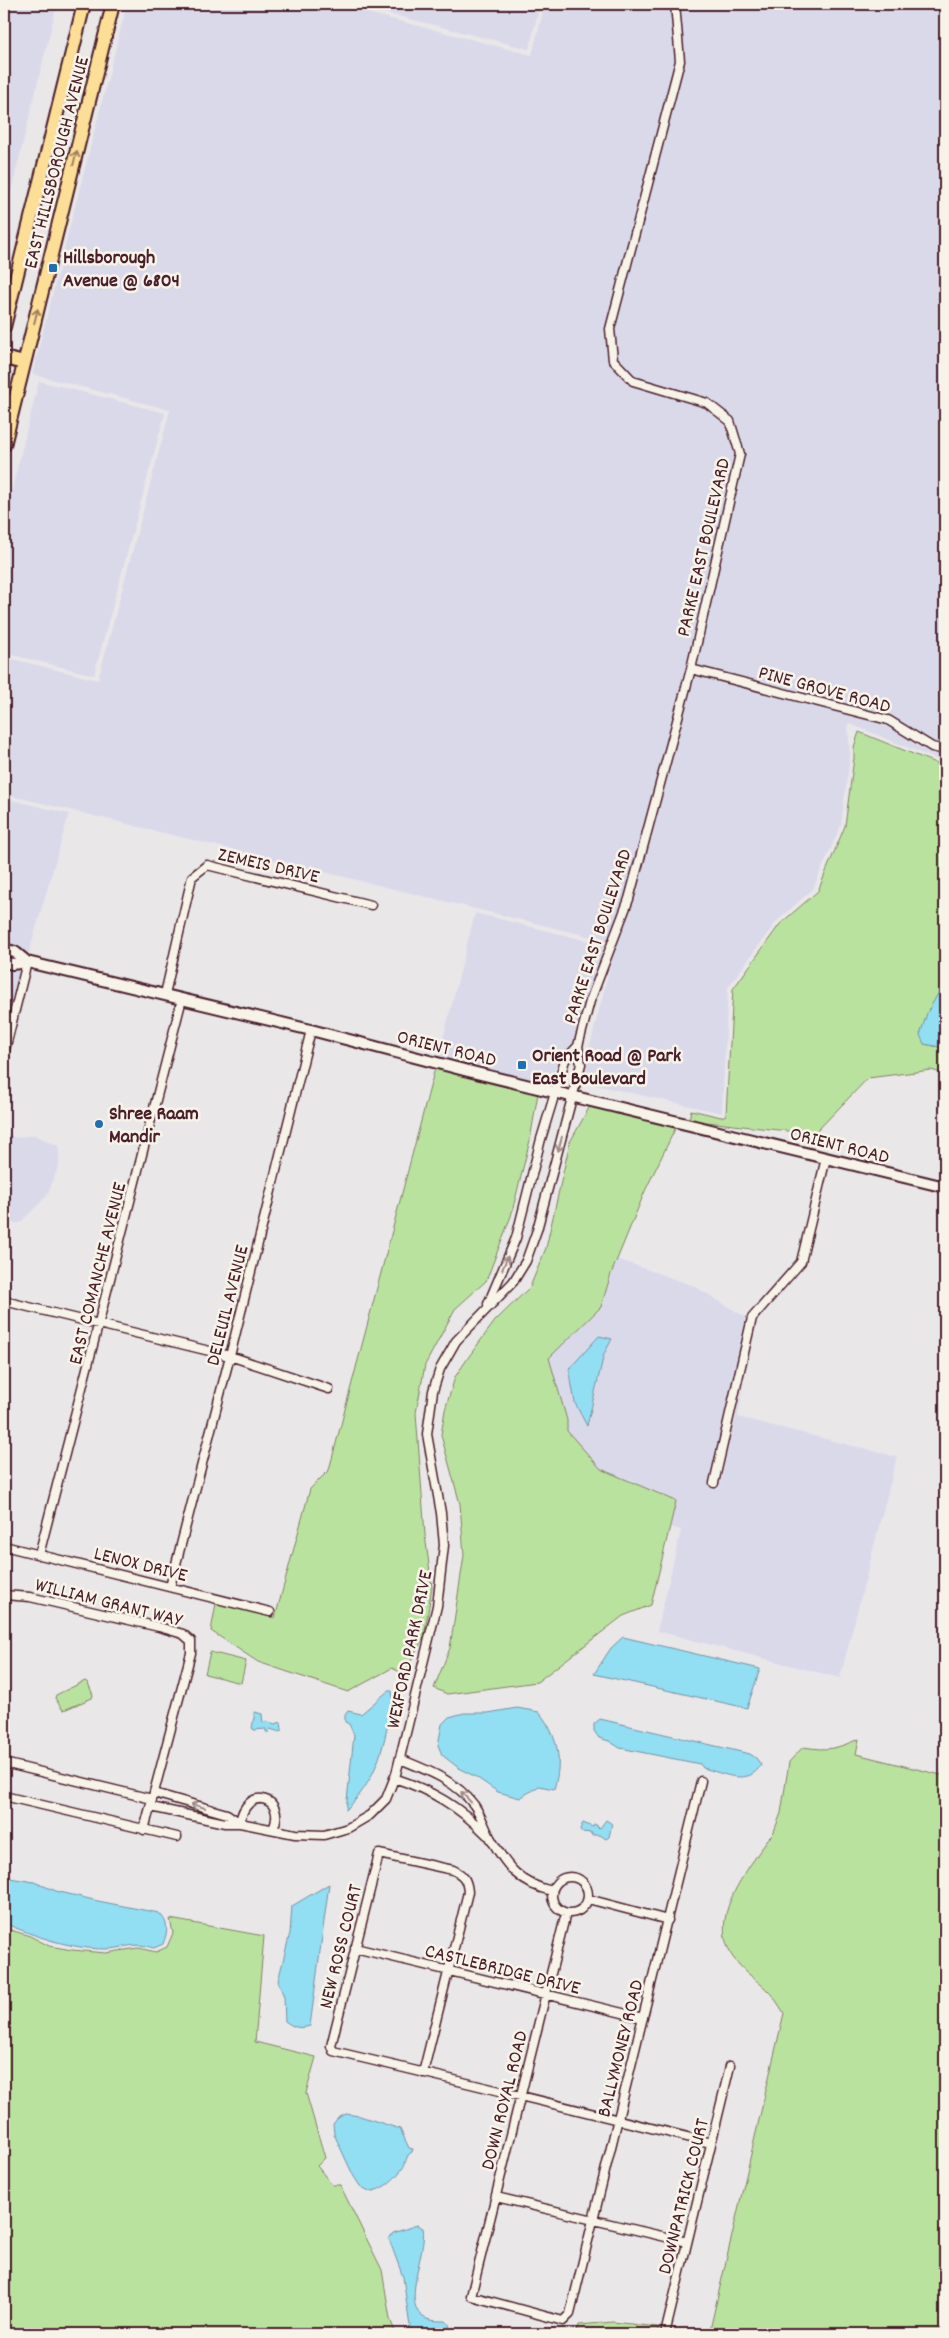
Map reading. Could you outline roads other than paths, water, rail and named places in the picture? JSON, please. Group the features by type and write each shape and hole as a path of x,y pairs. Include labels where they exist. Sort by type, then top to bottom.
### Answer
{"main road":[{"name":"EAST HILLSBOROUGH AVENUE","path":"4,327 84,4"},
{"name":"EAST HILLSBOROUGH AVENUE","path":"4,445 113,4"},
{"path":"4,358 24,363"}],"street":[{"name":"PARKE EAST BOULEVARD","path":"573,1097 581,1064 578,1046 590,1001 629,899 690,669 740,454 730,420 707,403 633,381 613,360 610,329 680,60 676,4"},
{"name":"PINE GROVE ROAD","path":"690,669 888,720 932,746 945,750"},
{"name":"ZEMEIS DRIVE","path":"165,994 192,877 206,865 371,906"},
{"name":"ORIENT ROAD","path":"4,949 15,952 27,962"},
{"name":"ORIENT ROAD","path":"4,962 12,964 27,962 165,994 573,1097 945,1187"},
{"path":"4,1054 27,962"},
{"name":"EAST COMANCHE AVENUE","path":"39,1555 100,1324 182,999"},
{"name":"DELEUIL AVENUE","path":"170,1587 311,1030"},
{"name":"PARKE EAST BOULEVARD","path":"554,1092 564,1060 578,1046"},
{"name":"WEXFORD PARK DRIVE","path":"486,1308 516,1238 554,1092"},
{"name":"WEXFORD PARK DRIVE","path":"4,1763 152,1800 225,1823 240,1823 295,1834 324,1836 348,1828 370,1815 386,1799 400,1759 442,1579 444,1545 441,1513 427,1434 428,1414 440,1369 456,1341 513,1282 526,1261 537,1230 573,1097"},
{"path":"714,1483 752,1318 801,1262 826,1158"},
{"path":"4,1301 230,1356 329,1389"},
{"name":"LENOX DRIVE","path":"4,1546 270,1612"},
{"name":"WILLIAM GRANT WAY","path":"4,1595 30,1597 159,1627 183,1634 190,1641 192,1653 144,1830"},
{"path":"400,1759 453,1784 474,1805 491,1838 515,1875 538,1888 552,1891"},
{"path":"394,1778 421,1787 447,1800 470,1817 491,1838"},
{"name":"BALLYMONEY ROAD","path":"563,2321 570,2314 701,1781"},
{"path":"4,1796 177,1837"},
{"path":"240,1823 245,1805 253,1799 263,1799 271,1803 276,1810 277,1820 273,1829"},
{"name":"WEXFORD PARK DRIVE","path":"152,1800 227,1814 240,1823"},
{"name":"NEW ROSS COURT","path":"423,2072 333,2050 331,2046 379,1854 453,1870 462,1874 467,1882 468,1892 448,1972"},
{"path":"574,1877 586,1886 588,1899 580,1911 566,1913 555,1905 552,1891 561,1880 574,1877"},
{"path":"588,1899 668,1920"},
{"name":"DOWN ROYAL ROAD","path":"563,2321 472,2296 566,1913"},
{"name":"CASTLEBRIDGE DRIVE","path":"355,1948 546,1996 643,2018"},
{"path":"448,1972 423,2072 711,2143"},
{"name":"DOWNPATRICK COURT","path":"665,2334 730,2066"},
{"path":"496,2197 687,2242"}],"water":[{"path":"945,981 945,1048 924,1044 920,1035 927,1013"},
{"path":"599,1336 612,1339 604,1354 587,1426 575,1403 569,1369"},
{"path":"623,1637 760,1669 747,1708 594,1674 611,1648"},
{"path":"388,1691 392,1691 393,1698 379,1758 366,1785 346,1810 354,1735 349,1724 345,1722 345,1715 348,1711 361,1714"},
{"path":"517,1708 539,1712 551,1730 558,1758 557,1778 554,1789 539,1786 520,1798 498,1792 460,1769 442,1755 438,1745 442,1724 449,1717 464,1713 488,1713"},
{"path":"255,1712 262,1714 263,1723 266,1721 275,1724 281,1722 282,1730 280,1732 270,1729 269,1732 266,1732 266,1729 254,1730 252,1728"},
{"path":"600,1719 750,1754 761,1765 756,1772 742,1777 735,1777 703,1768 700,1764 620,1748 609,1741 599,1738 594,1731 594,1724"},
{"path":"606,1820 612,1824 609,1837 606,1839 600,1835 581,1832 580,1829 583,1823 593,1827 597,1825 600,1828"},
{"path":"4,1877 34,1882 56,1891 98,1901 159,1913 165,1920 167,1927 163,1944 154,1948 140,1945 112,1949 79,1947 40,1937 4,1923"},
{"path":"329,1884 310,2026 297,2027 285,2021 284,1997 278,1981 290,1933 292,1906"},
{"path":"346,2114 360,2116 400,2129 409,2148 413,2149 404,2167 392,2181 374,2191 369,2191 360,2186 334,2134 333,2124 338,2118"},
{"path":"417,2225 423,2228 423,2238 414,2292 415,2304 419,2313 427,2319 446,2321 450,2326 441,2334 411,2334 403,2277 389,2239 393,2233"}],"place":[{"name":"Hillsborough Avenue @ 6804","path":"53,268"},
{"name":"Orient Road @ Park East Boulevard","path":"522,1065"},
{"name":"Shree Raam Mandir","path":"99,1124"}]}
